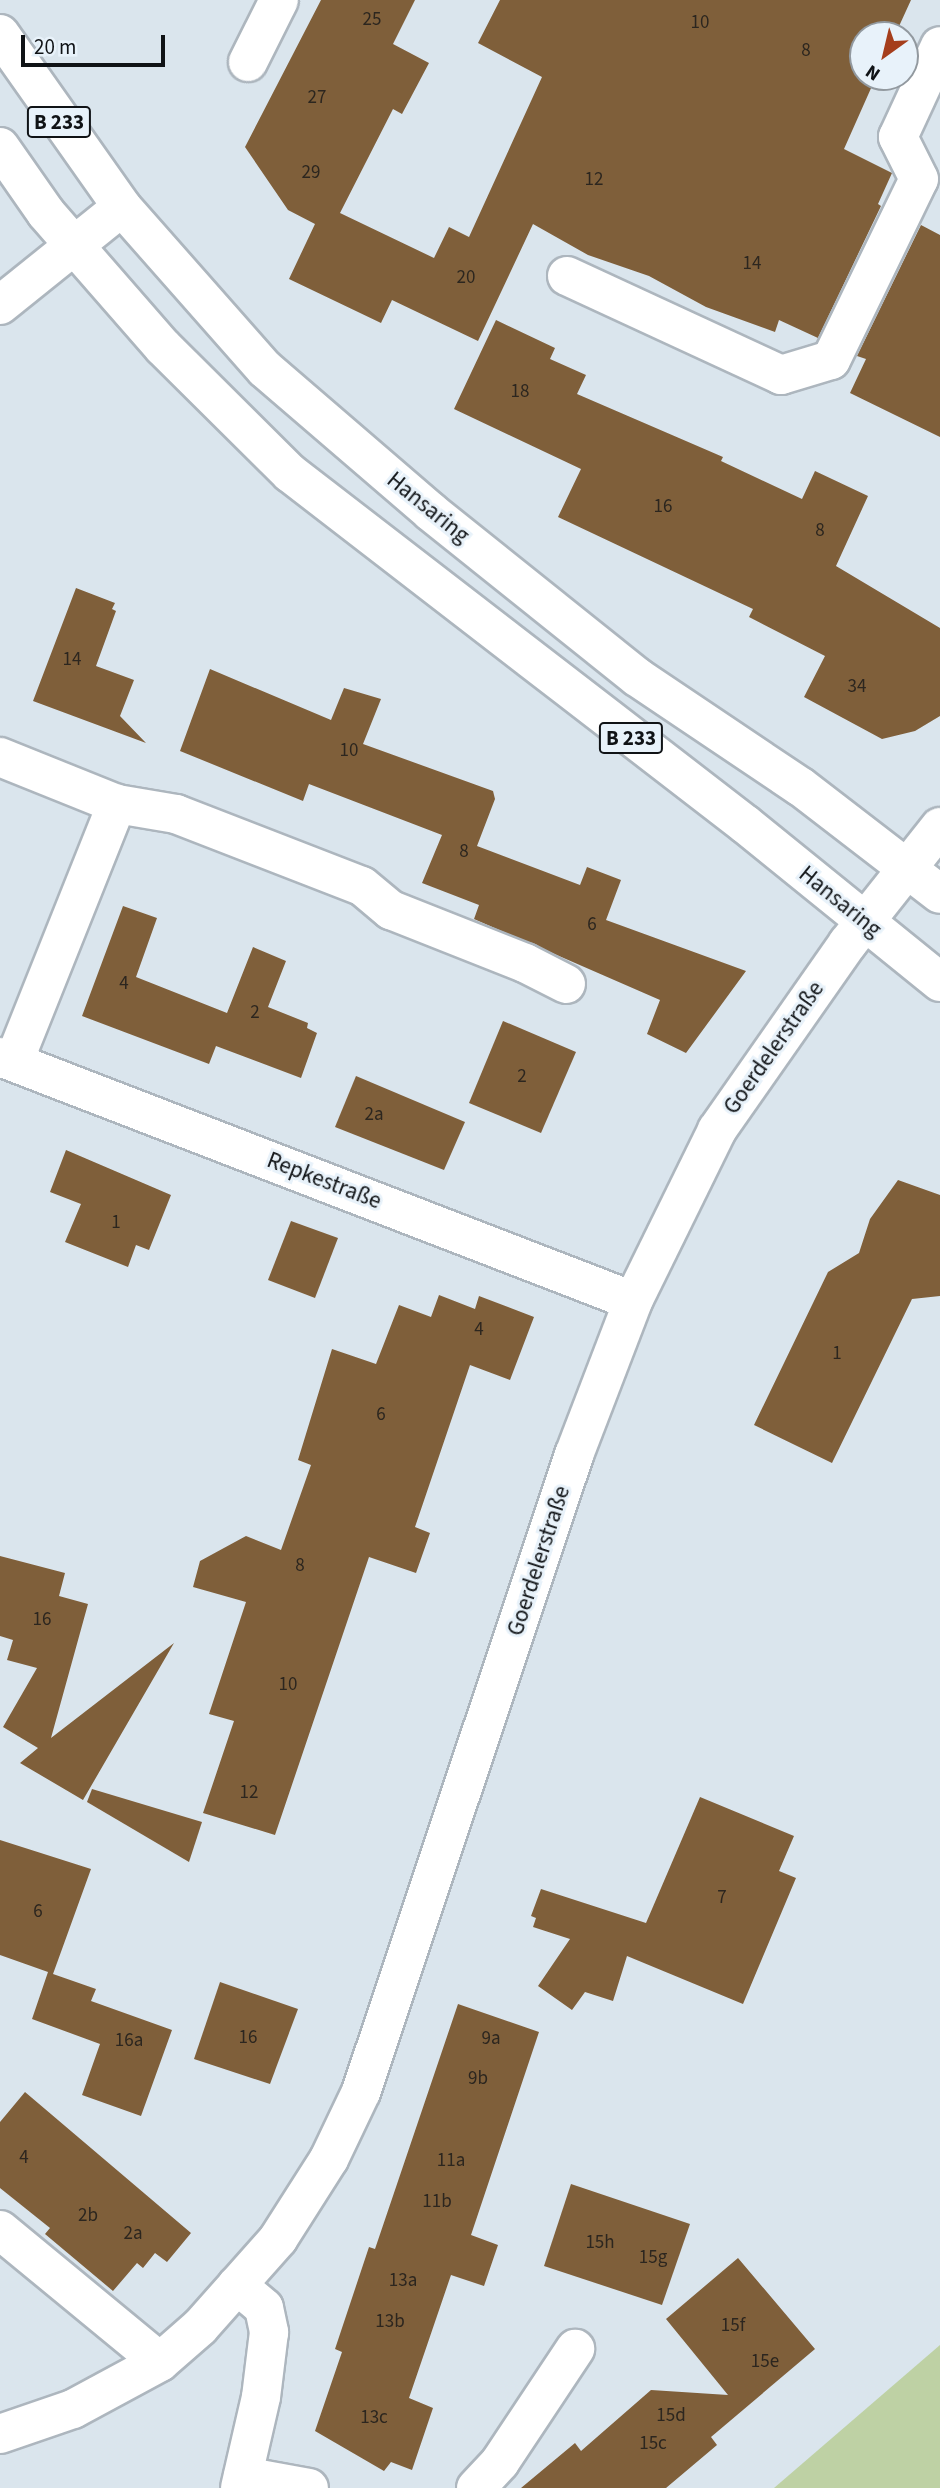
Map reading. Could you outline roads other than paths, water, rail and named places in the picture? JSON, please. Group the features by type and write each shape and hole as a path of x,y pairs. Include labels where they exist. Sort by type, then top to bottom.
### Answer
{"street":[{"path":"248,61 279,0"},
{"name":"Hansaring","path":"0,34 122,207 265,369 431,512 637,677 801,787 940,894"},
{"path":"567,276 781,375 831,360 919,179 898,137 940,46"},
{"name":"Hansaring","path":"0,146 75,247 163,347 290,473 745,824 940,982"},
{"path":"0,305 122,207"},
{"path":"0,757 117,804 176,814 362,886 391,910 526,963 566,985"},
{"name":"Repkestraße","path":"117,804 7,1059 633,1301"},
{"name":"Goerdelerstraße","path":"0,2434 73,2409 160,2362 237,2285 278,2239 329,2159 361,2092 574,1455 633,1301 717,1130 864,922 940,827"},
{"path":"0,2230 160,2362"},
{"path":"237,2285 264,2308 269,2332 241,2482 309,2488"},
{"path":"476,2488 500,2462 575,2349"}]}
